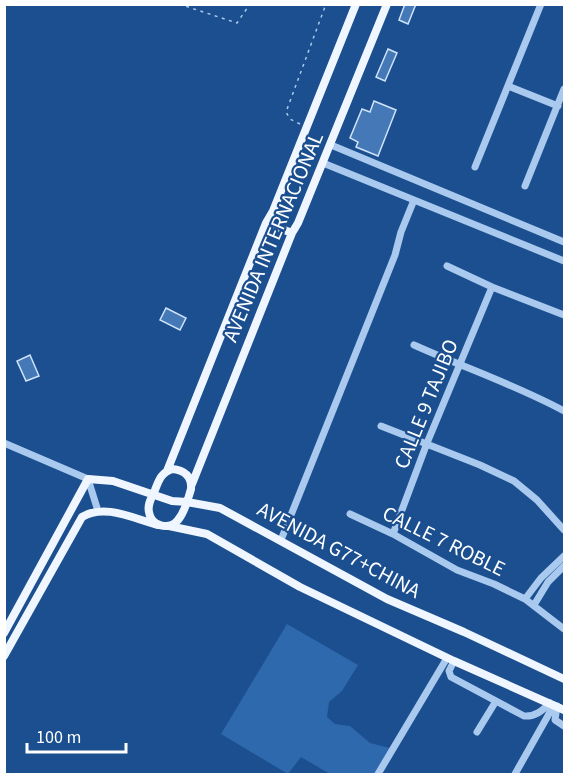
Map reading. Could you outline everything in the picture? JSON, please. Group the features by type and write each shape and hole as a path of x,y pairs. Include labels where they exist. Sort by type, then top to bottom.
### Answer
{"main road":[{"name":"AVENIDA INTERNACIONAL","path":"167,471 357,4"},
{"name":"AVENIDA INTERNACIONAL","path":"192,484 387,4"},
{"path":"266,223 292,234"},
{"path":"158,525 148,511 159,479 172,469 183,472 192,484 179,520 169,526"},
{"path":"4,633 88,479"},
{"name":"AVENIDA G77+CHINA","path":"88,479 113,481 172,501 220,508 387,599 564,679"},
{"path":"4,656 82,517 98,511 111,511 158,525 207,534 300,587 556,706"}],"street":[{"path":"475,167 541,4"},
{"path":"508,86 558,106"},
{"path":"525,186 564,89"},
{"path":"331,145 564,242"},
{"path":"323,163 564,261"},
{"path":"280,540 395,255 401,232 414,200"},
{"path":"447,266 492,287 564,315"},
{"name":"CALLE 9 TAJIBO","path":"393,534 427,443 492,287"},
{"path":"414,345 501,380 564,411"},
{"path":"381,426 427,443 514,481 537,500 564,530"},
{"path":"4,443 88,479 98,511"},
{"name":"CALLE 7 ROBLE","path":"350,514 393,534 458,570 525,599 564,629"},
{"path":"525,599 564,556"},
{"path":"534,605 548,582 564,566"},
{"path":"451,659 449,671 451,677 524,716 556,706"},
{"path":"378,774 451,659"},
{"path":"477,732 496,701"},
{"path":"556,706 555,720 564,726"},
{"path":"515,774 556,706"}],"path":[{"path":"178,4 237,23 250,4"},
{"path":"307,127 290,119 286,112 326,4"}],"shaded area":[{"path":"287,624 358,665 342,691 329,702 327,717 335,724 350,726 370,743 394,749 378,774 330,774 301,757 288,774 221,734"}],"building":[{"path":"405,4 416,4 408,24 399,20"},
{"path":"388,49 397,53 385,81 376,77"},
{"path":"374,101 396,110 378,156 356,147 358,142 350,138 362,109 370,112"},
{"path":"166,308 186,318 180,330 160,320"},
{"path":"30,355 39,376 26,381 17,361"}]}
